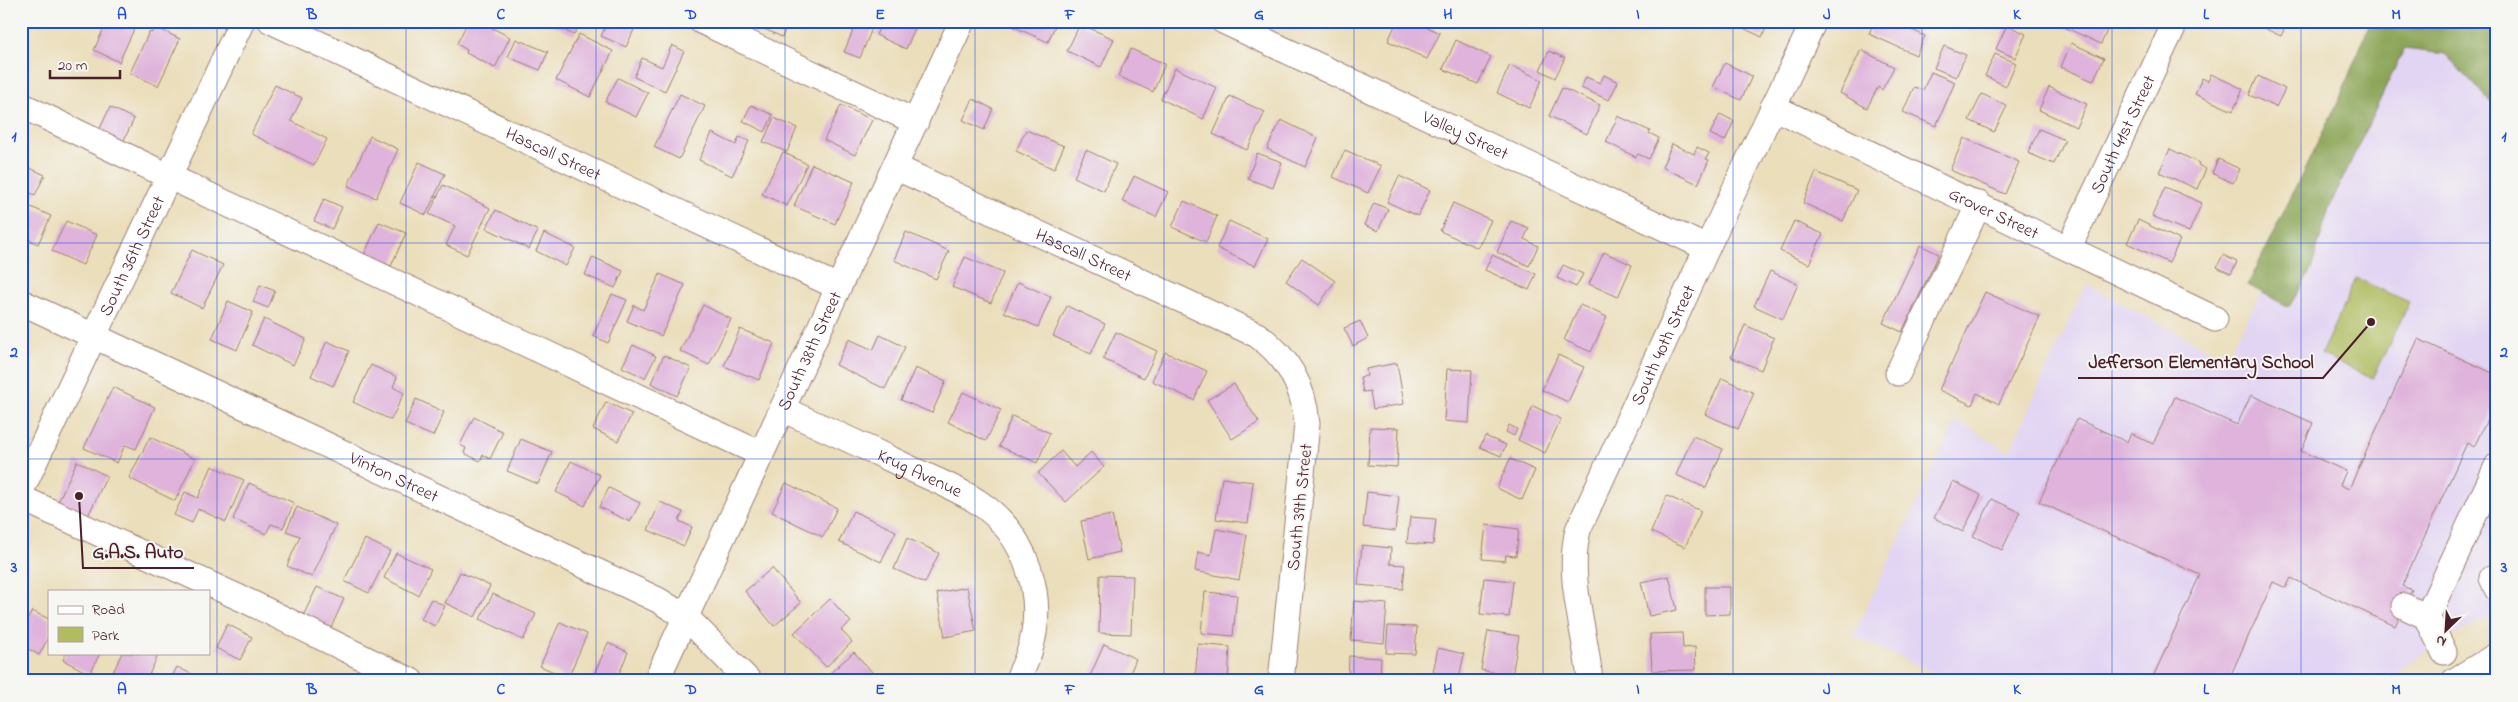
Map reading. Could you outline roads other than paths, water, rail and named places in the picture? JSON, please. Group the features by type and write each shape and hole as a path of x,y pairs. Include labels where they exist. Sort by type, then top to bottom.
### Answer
{"street":[{"name":"South 36th Street","path":"21,491 242,21"},
{"name":"Hascall Street","path":"270,21 838,287"},
{"path":"701,21 916,122"},
{"name":"South 38th Street","path":"656,681 962,21"},
{"name":"Valley Street","path":"1223,21 1707,248"},
{"name":"South 40th Street","path":"1590,681 1574,576 1573,550 1578,530 1707,248 1814,21"},
{"name":"South 41st Street","path":"2069,247 2176,21"},
{"path":"21,105 170,177 761,454"},
{"name":"Grover Street","path":"1773,106 2215,319"},
{"name":"Hascall Street","path":"895,168 1239,327 1270,344"},
{"path":"1898,373 1979,204"},
{"name":"Vinton Street","path":"21,302 669,606 686,618 749,681"},
{"name":"South 39th Street","path":"1270,344 1289,367 1302,393 1307,424 1281,681"},
{"name":"Krug Avenue","path":"782,408 980,503 1012,534 1030,572 1035,592 1036,621 1030,653 1017,681"},
{"path":"2427,617 2497,466"},
{"path":"21,498 249,602 411,681"},
{"path":"2404,606 2427,617 2444,652"},
{"path":"2454,681 2497,655"}],"place":[{"name":"Jefferson Elementary School","path":"2371,322"},
{"name":"G.A.S. Auto","path":"79,496"}]}
